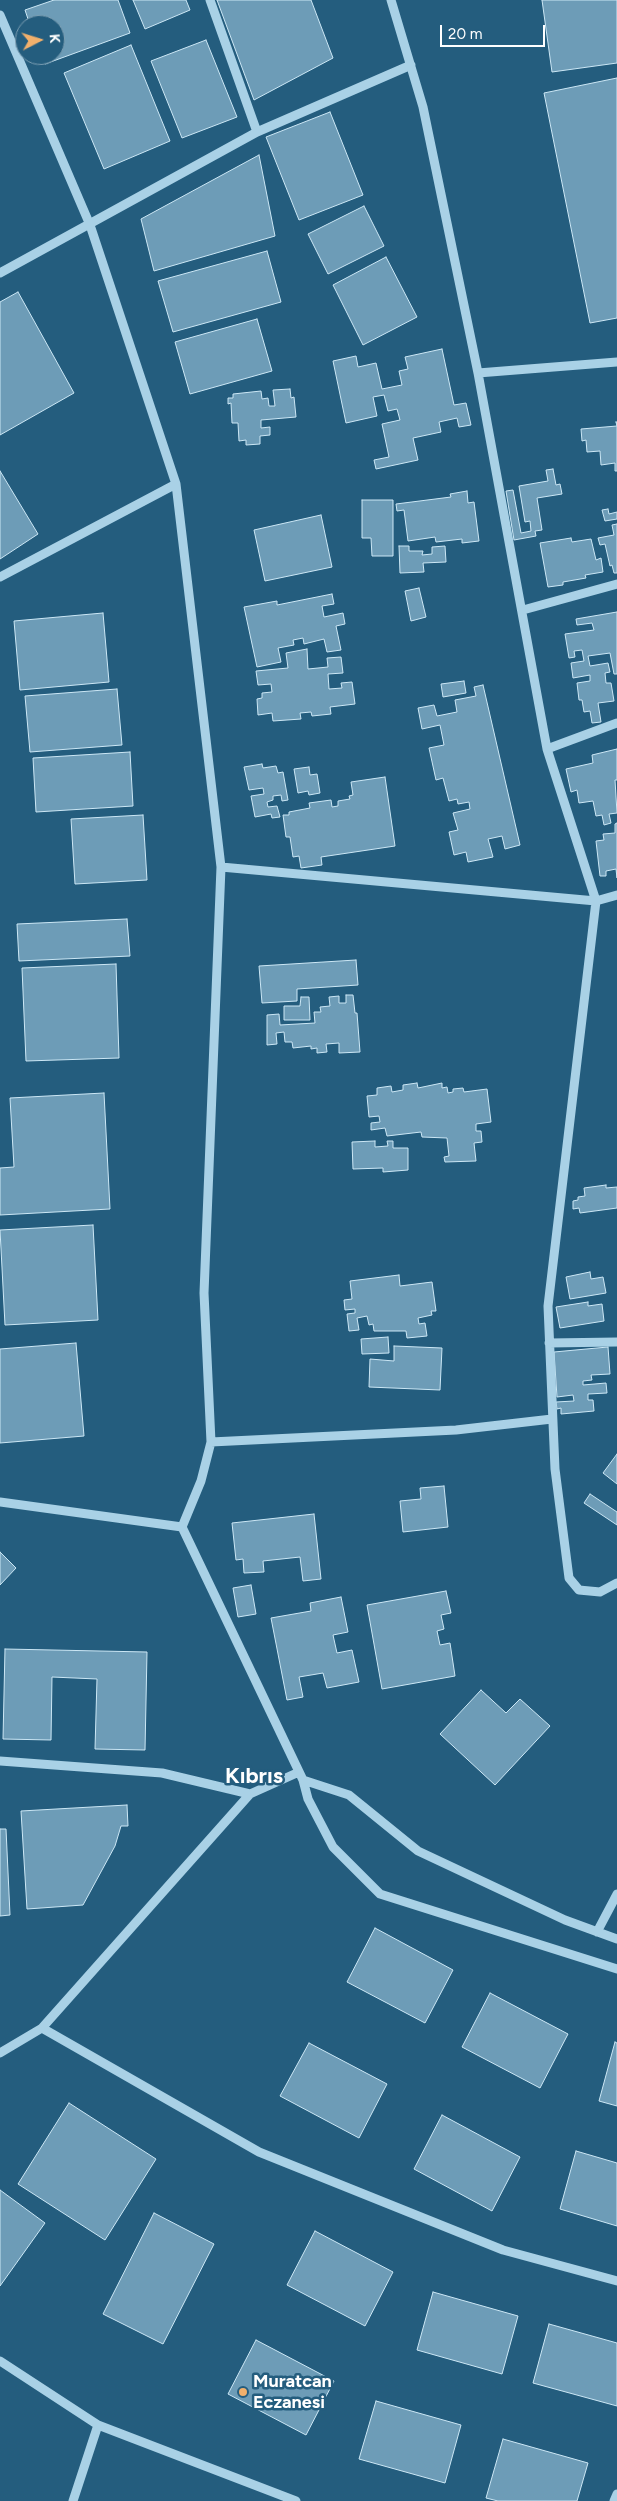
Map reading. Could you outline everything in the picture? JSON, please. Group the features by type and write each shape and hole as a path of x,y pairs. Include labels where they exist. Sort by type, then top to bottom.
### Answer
{"street":[{"path":"210,0 257,132"},
{"path":"391,0 423,107 478,373 547,749 596,901 548,1306 549,1343 554,1469 569,1578 579,1590 600,1592 617,1583"},
{"path":"0,15 90,225 176,484 221,867 204,1293 211,1442 201,1481 182,1527 301,1776 308,1799 333,1847 380,1894 617,1969"},
{"path":"0,273 257,132 411,65"},
{"path":"478,373 617,362"},
{"path":"0,577 176,484"},
{"path":"523,610 617,584"},
{"path":"547,749 617,723"},
{"path":"221,867 596,901 617,895"},
{"path":"549,1343 617,1342"},
{"path":"211,1442 456,1430 552,1418"},
{"path":"0,1502 182,1527"},
{"path":"0,1761 162,1773 250,1794"},
{"path":"0,2053 42,2028 250,1794 301,1776 349,1795 418,1851 565,1920 617,1939"},
{"path":"597,1932 617,1894"},
{"path":"42,2028 259,2152 503,2250 617,2281"},
{"path":"0,2360 98,2425 296,2501"},
{"path":"73,2501 98,2425"},
{"path":"614,2501 617,2494"}],"building":[{"path":"54,0 118,0 130,33 65,57 65,15 27,15 25,10"},
{"path":"133,0 186,0 190,10 145,29"},
{"path":"217,0 311,0 333,58 254,100"},
{"path":"542,0 617,0 617,63 552,72"},
{"path":"206,40 237,117 182,138 151,61"},
{"path":"131,45 170,141 104,169 64,73"},
{"path":"617,78 617,318 590,323 544,93"},
{"path":"330,112 363,195 299,220 266,137"},
{"path":"259,155 275,236 154,271 141,219"},
{"path":"364,206 384,246 328,274 308,234"},
{"path":"267,251 281,302 173,332 158,281"},
{"path":"386,257 417,317 363,345 333,285"},
{"path":"18,292 74,393 0,435 0,302"},
{"path":"257,319 272,371 190,394 175,342"},
{"path":"442,349 454,405 466,403 471,425 459,427 457,418 439,422 441,432 413,438 418,460 376,469 374,460 389,457 382,424 400,420 397,409 388,411 384,395 373,397 377,416 346,423 333,361 356,356 358,367 376,363 382,389 402,385 399,371 408,369 405,357"},
{"path":"290,389 291,398 294,397 296,417 261,420 261,428 270,427 270,435 260,436 260,444 246,445 246,440 239,441 238,423 232,423 231,403 228,404 228,398 233,398 233,394 261,391 262,399 268,398 269,406 275,406 273,390"},
{"path":"617,426 617,471 615,471 615,463 601,465 600,451 587,452 586,440 582,441 581,429"},
{"path":"553,469 556,485 560,484 562,494 537,498 542,530 535,531 536,536 514,540 506,491 513,490 521,533 531,531 530,521 525,522 519,486 548,481 546,470"},
{"path":"0,471 38,534 0,559"},
{"path":"467,491 468,503 474,502 479,541 462,543 462,539 436,542 435,537 408,541 404,510 397,511 396,504 451,497 450,494"},
{"path":"362,500 393,500 393,556 372,556 371,538 362,538"},
{"path":"608,509 609,514 617,512 617,519 605,521 602,510"},
{"path":"321,515 332,567 265,581 254,530"},
{"path":"617,524 617,573 614,573 612,565 610,566 605,544 600,545 598,538 614,535 612,525"},
{"path":"571,538 572,542 591,539 596,560 601,558 603,572 585,575 586,578 563,582 563,585 548,587 540,543"},
{"path":"399,546 409,546 409,551 423,551 422,555 432,554 432,547 445,546 446,562 423,563 424,572 400,573"},
{"path":"419,588 426,617 411,621 405,591"},
{"path":"332,594 334,604 322,606 324,617 343,613 345,624 336,626 341,650 327,652 324,639 304,644 303,638 293,640 294,645 278,648 281,662 257,667 244,607 277,601 277,605"},
{"path":"617,612 617,674 614,674 610,653 588,656 590,666 608,663 610,672 605,673 606,683 611,683 614,701 598,703 601,722 592,723 590,711 584,712 582,700 579,700 577,683 590,681 590,675 573,678 571,663 584,661 582,650 574,651 575,657 569,658 565,634 594,630 592,623 577,625 576,619"},
{"path":"103,613 109,682 20,690 14,621"},
{"path":"307,649 308,669 328,667 327,658 341,657 343,673 328,674 329,689 342,688 341,683 352,682 355,704 330,707 331,714 312,716 311,712 300,713 301,719 273,721 272,713 258,715 257,699 262,698 262,693 272,692 271,684 258,685 256,671 288,668 286,653"},
{"path":"464,681 466,693 443,697 441,684"},
{"path":"483,685 520,845 505,849 502,836 488,839 493,857 468,862 466,852 454,855 449,832 458,830 453,813 470,809 469,802 458,804 457,799 449,801 443,778 436,780 429,748 444,745 440,725 422,729 418,708 434,705 437,716 457,712 455,700 476,696 474,687"},
{"path":"117,689 122,745 30,752 25,696"},
{"path":"617,749 617,780 615,780 617,813 609,814 611,823 604,825 602,815 596,816 593,801 579,803 577,790 571,792 566,769 593,763 592,755"},
{"path":"130,752 133,806 36,812 33,758"},
{"path":"262,764 263,768 276,766 278,773 283,772 288,800 282,801 281,795 273,796 273,800 267,802 268,807 277,806 280,817 272,818 271,814 255,817 251,796 264,794 263,788 249,790 244,767"},
{"path":"309,767 310,775 317,774 320,793 309,795 308,791 298,793 294,769"},
{"path":"385,777 395,846 321,857 322,865 301,868 299,856 293,857 290,837 286,837 283,815 289,815 289,812 310,808 309,803 331,800 332,807 338,806 338,801 350,799 349,796 353,795 351,782"},
{"path":"143,815 147,880 75,884 71,819"},
{"path":"617,823 617,878 616,869 606,871 606,876 600,876 596,841 604,840 603,834 615,833 615,824"},
{"path":"127,919 130,956 19,961 17,924"},
{"path":"356,960 358,985 297,989 297,1001 262,1003 259,966"},
{"path":"116,964 119,1058 26,1061 22,968"},
{"path":"346,995 353,995 355,1013 357,1013 360,1052 339,1053 339,1043 326,1044 327,1052 317,1053 317,1048 311,1049 311,1046 293,1048 292,1042 285,1042 284,1032 276,1033 277,1044 267,1045 267,1015 279,1014 280,1025 315,1023 314,1012 321,1012 320,1007 330,1006 329,997 339,996 339,1003 346,1003"},
{"path":"301,997 309,997 310,1020 284,1020 284,1006 300,1006"},
{"path":"417,1083 418,1088 442,1083 442,1088 447,1087 448,1093 453,1092 453,1089 463,1088 464,1092 487,1089 491,1122 476,1124 476,1131 481,1131 482,1142 474,1143 476,1161 445,1162 444,1157 449,1156 447,1138 422,1137 421,1132 387,1136 385,1128 371,1130 371,1123 380,1122 379,1116 369,1117 367,1096 377,1095 377,1088 391,1086 392,1092 403,1090 403,1085"},
{"path":"104,1093 110,1209 0,1215 0,1168 14,1167 10,1098"},
{"path":"375,1141 375,1147 388,1146 387,1141 393,1141 393,1148 408,1148 408,1170 383,1172 383,1168 353,1169 352,1142"},
{"path":"606,1185 606,1188 617,1187 617,1208 580,1213 579,1208 573,1209 573,1201 578,1200 578,1197 585,1196 584,1188"},
{"path":"93,1225 98,1320 5,1325 0,1230"},
{"path":"590,1272 591,1279 603,1277 606,1293 570,1299 566,1277"},
{"path":"399,1275 400,1286 432,1282 436,1311 431,1311 432,1315 418,1318 419,1324 425,1323 427,1336 407,1338 406,1331 374,1331 373,1324 369,1325 367,1316 357,1318 359,1330 349,1331 347,1314 355,1313 355,1309 345,1310 344,1300 352,1299 350,1281"},
{"path":"588,1302 588,1306 602,1304 604,1321 560,1328 556,1307"},
{"path":"388,1337 389,1353 362,1354 361,1339"},
{"path":"76,1343 84,1436 0,1443 0,1349"},
{"path":"394,1346 442,1348 440,1390 369,1387 370,1359 394,1361"},
{"path":"608,1347 610,1374 591,1375 592,1380 583,1381 583,1385 606,1383 607,1393 588,1394 588,1400 593,1400 594,1411 561,1414 561,1408 557,1409 556,1402 574,1401 573,1395 557,1397 554,1352"},
{"path":"617,1454 617,1484 603,1473"},
{"path":"444,1486 448,1527 403,1532 400,1501 421,1499 420,1488"},
{"path":"590,1494 617,1512 617,1525 584,1503"},
{"path":"314,1514 321,1579 303,1581 300,1557 263,1561 264,1572 244,1573 243,1559 236,1560 232,1523"},
{"path":"0,1552 16,1568 0,1585"},
{"path":"251,1585 256,1614 238,1617 233,1588"},
{"path":"446,1591 451,1613 441,1615 444,1629 437,1631 440,1645 450,1643 455,1676 382,1689 367,1605"},
{"path":"341,1597 348,1632 333,1635 337,1653 352,1650 359,1682 327,1688 323,1673 299,1677 303,1697 287,1700 271,1618 311,1611 310,1603"},
{"path":"5,1649 147,1652 145,1750 95,1749 97,1679 52,1677 51,1740 3,1739"},
{"path":"481,1690 506,1713 520,1699 550,1726 495,1785 440,1734"},
{"path":"127,1805 128,1826 121,1826 115,1846 83,1905 27,1909 21,1811"},
{"path":"0,1829 6,1829 10,1915 0,1916"},
{"path":"375,1928 453,1970 425,2023 347,1982"},
{"path":"490,1993 568,2034 540,2088 462,2047"},
{"path":"615,2042 617,2043 617,2106 599,2101"},
{"path":"309,2043 387,2084 359,2138 280,2096"},
{"path":"69,2103 156,2159 105,2240 18,2184"},
{"path":"442,2115 520,2157 492,2211 414,2169"},
{"path":"576,2151 617,2163 617,2226 560,2209"},
{"path":"0,2190 45,2223 0,2286"},
{"path":"154,2213 214,2244 163,2344 103,2314"},
{"path":"315,2231 393,2272 365,2326 287,2285"},
{"path":"433,2292 518,2316 502,2374 417,2350"},
{"path":"549,2324 617,2343 617,2406 533,2383"},
{"path":"256,2340 334,2381 306,2435 228,2394"},
{"path":"376,2401 461,2425 445,2483 359,2459"},
{"path":"503,2439 588,2463 577,2501 498,2501 486,2498"}],"place":[{"name":"Muratcan Eczanesi","path":"243,2392"}],"district":[{"name":"Kıbrıs","path":"254,1777"}]}
